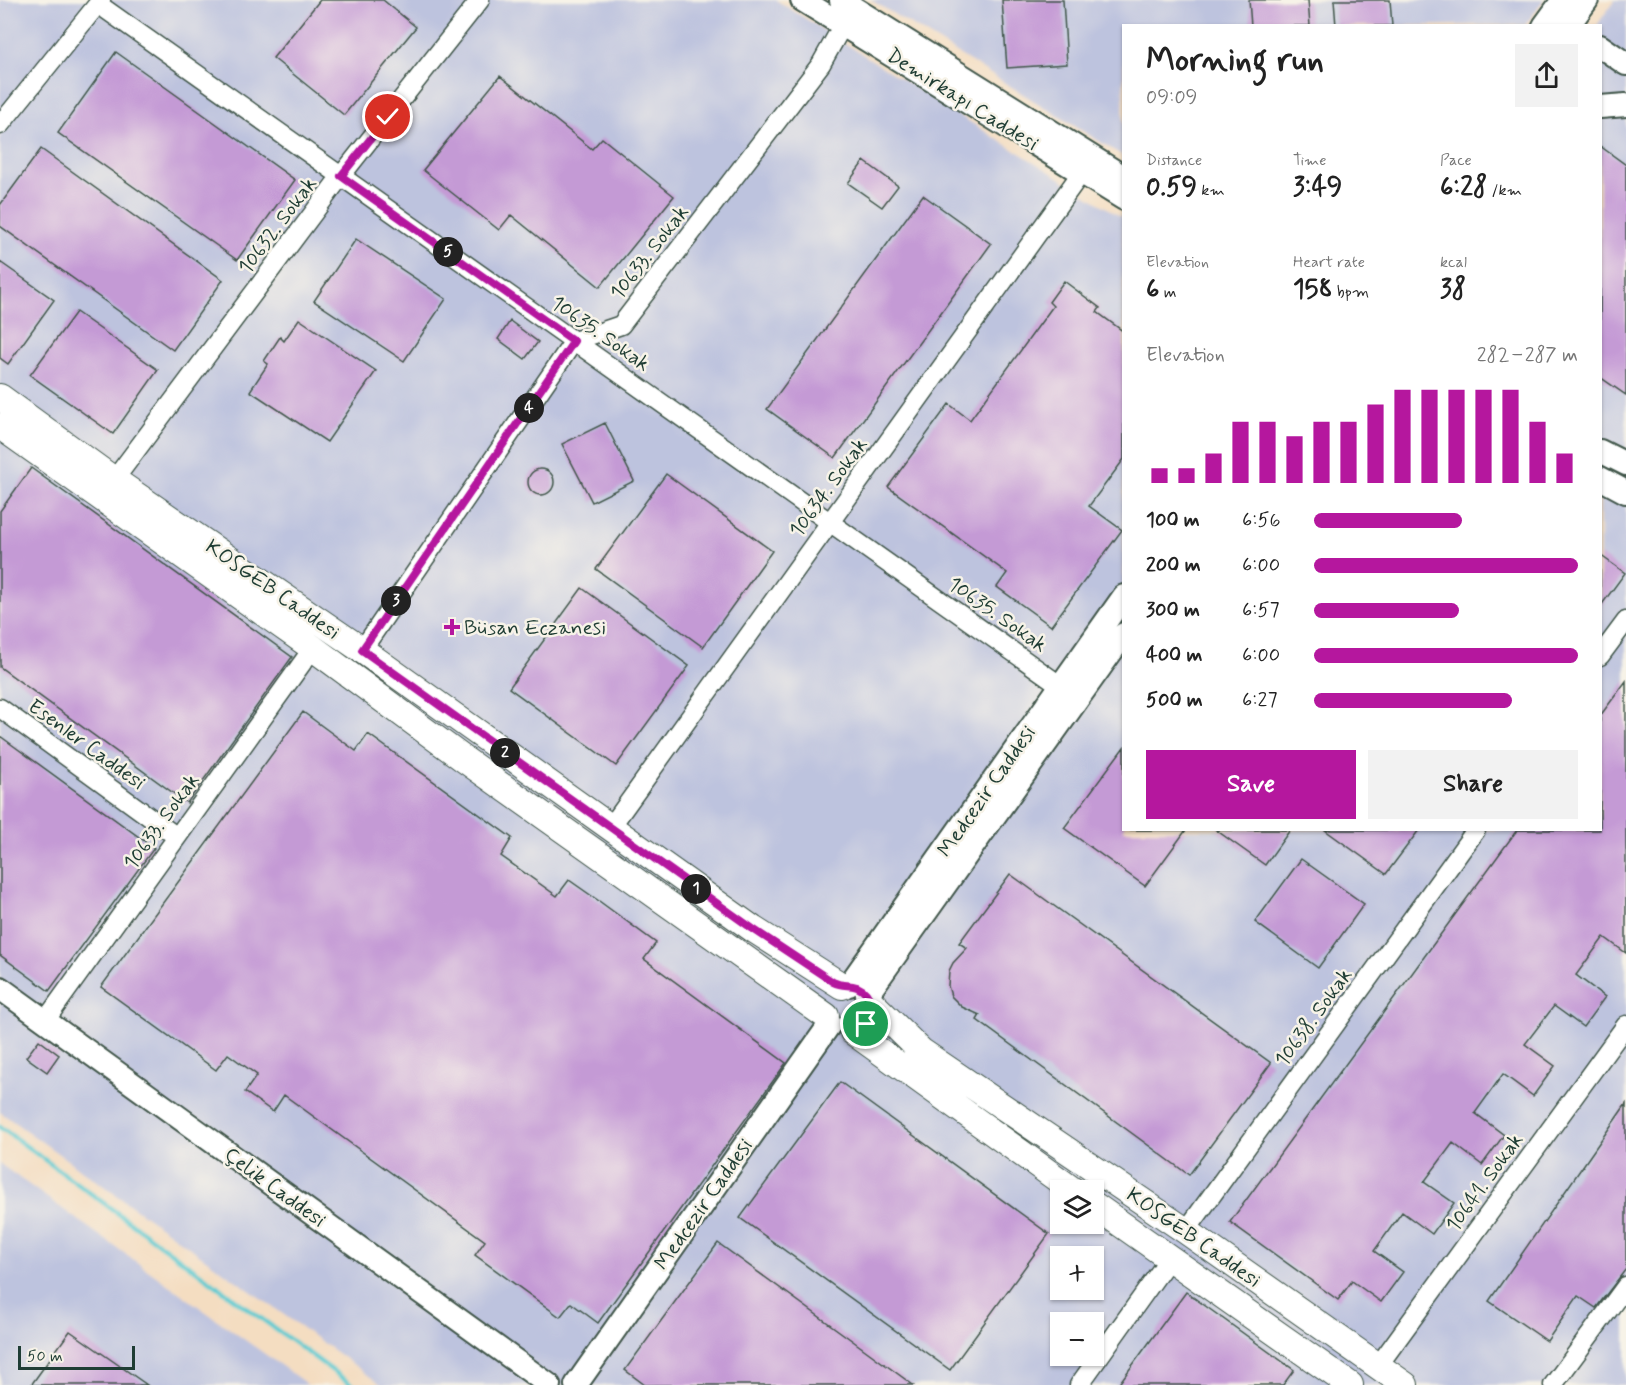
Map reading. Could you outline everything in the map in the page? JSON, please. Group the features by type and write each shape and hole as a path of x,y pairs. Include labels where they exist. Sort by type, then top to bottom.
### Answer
{"main road":[{"name":"KOSGEB Caddesi","path":"0,397 114,480 362,650 753,929 857,992 921,1052 1186,1231 1405,1385"},
{"name":"KOSGEB Caddesi","path":"0,426 313,648 465,760 1058,1180"},
{"path":"835,989 857,992 870,1017 860,1029 836,1024 826,1001 835,989"},
{"name":"KOSGEB Caddesi","path":"1104,1212 1350,1385"}],"street":[{"name":"10632. Sokak","path":"114,480 341,176 480,0"},
{"name":"Demirkapı Caddesi","path":"802,0 849,8 1122,176"},
{"path":"1562,19 1587,0"},
{"name":"10635. Sokak","path":"100,2 341,176 1078,699"},
{"path":"0,125 100,2"},
{"name":"Demirkapı Caddesi","path":"849,8 1122,198"},
{"name":"10633. Sokak","path":"574,341 621,325 821,64 849,8"},
{"path":"1602,47 1626,64"},
{"path":"1602,107 1626,105"},
{"name":"10634. Sokak","path":"610,828 1082,172"},
{"path":"362,650 574,341"},
{"path":"1602,452 1626,464"},
{"path":"1602,479 1626,492"},
{"name":"Medcezir Caddesi","path":"857,992 1060,686 1122,599"},
{"path":"1602,653 1626,621"},
{"name":"Medcezir Caddesi","path":"857,992 1078,699 1122,637"},
{"name":"10633. Sokak","path":"45,1021 313,648"},
{"name":"Esenler Caddesi","path":"0,708 177,837"},
{"name":"10638. Sokak","path":"1186,1231 1475,831"},
{"name":"Çelik Caddesi","path":"0,988 549,1385"},
{"name":"Medcezir Caddesi","path":"576,1385 836,1024"},
{"name":"10641. Sokak","path":"1378,1366 1626,1026"},
{"path":"1079,1385 1169,1259"},
{"path":"1553,1385 1626,1286"}],"shaded area":[{"path":"0,0 776,0 1122,217 1122,831 1602,831 1602,24 1598,24 1615,0 1626,0 1626,1385 382,1385 0,1112"},
{"path":"871,0 1544,0 1526,24 1122,24 1122,155"},
{"path":"0,1164 308,1385 0,1385"}],"building":[{"path":"320,0 383,0 416,27 344,115 273,58"},
{"path":"1002,0 1063,0 1067,64 1007,68"},
{"path":"1249,0 1308,0 1310,24 1251,24"},
{"path":"1334,0 1390,0 1392,24 1336,24"},
{"path":"116,52 295,180 237,260 58,133"},
{"path":"500,76 592,149 602,138 674,196 600,287 511,215 499,230 423,170"},
{"path":"1602,147 1626,165 1626,395 1602,378"},
{"path":"41,149 223,280 173,350 0,226 0,205"},
{"path":"864,161 898,186 882,207 848,183"},
{"path":"923,195 991,244 835,458 767,409"},
{"path":"356,239 446,299 404,361 314,301"},
{"path":"0,262 54,300 8,364 0,358"},
{"path":"1064,281 1100,308 1097,312 1122,331 1122,462 1089,506 1122,530 1051,626 997,587 1007,573 888,487 949,404 970,420 1053,306 1049,302"},
{"path":"76,312 158,370 113,434 30,375"},
{"path":"299,319 376,371 327,442 250,391 268,364 264,361 280,337 284,341"},
{"path":"510,321 538,342 525,359 498,339"},
{"path":"605,423 634,481 592,502 562,444"},
{"path":"31,468 292,657 187,803 0,667 0,511"},
{"path":"541,469 550,473 554,482 550,491 541,495 532,491 528,482 532,473"},
{"path":"666,474 772,551 703,647 596,569"},
{"path":"1602,556 1625,573 1602,604"},
{"path":"582,588 689,666 616,766 509,688"},
{"path":"1626,681 1626,953 1604,937 1576,975 1605,997 1583,1027 1554,1006 1525,1044 1555,1066 1533,1096 1503,1074 1475,1113 1504,1135 1482,1165 1453,1143 1424,1182 1454,1203 1432,1234 1402,1212 1374,1251 1403,1272 1381,1302 1352,1281 1338,1300 1230,1222 1516,831 1602,831 1602,713"},
{"path":"303,712 356,751 368,734 512,838 501,856 557,896 569,880 599,901 656,943 644,959 786,1063 598,1323 571,1303 560,1317 475,1255 485,1241 284,1095 273,1112 245,1092 257,1075 228,1054 216,1070 101,987"},
{"path":"0,736 154,848 49,991 0,955"},
{"path":"1122,750 1122,831 1185,831 1145,886 1064,828"},
{"path":"1217,831 1289,831 1265,865"},
{"path":"1326,831 1418,831 1386,874"},
{"path":"1301,859 1364,904 1318,968 1255,922"},
{"path":"1010,874 1271,1063 1189,1175 977,1020 980,1015 962,1007 951,996 948,986 949,971 967,948 959,943"},
{"path":"39,1040 59,1055 47,1072 26,1057"},
{"path":"840,1082 1049,1234 950,1370 740,1218"},
{"path":"1626,1104 1626,1269 1596,1308 1578,1296 1547,1341 1489,1301"},
{"path":"718,1243 913,1385 645,1385 625,1370"},
{"path":"1186,1292 1294,1370 1283,1385 1118,1385"},
{"path":"70,1331 147,1385 31,1385"}],"waterway":[{"path":"0,1127 352,1385"}],"place":[{"name":"Büsan Eczanesi","path":"452,627"}],"route":[{"path":"388,117 341,176 574,341 362,650 753,929 833,982 862,990 871,1002 872,1010 866,1024"}]}
